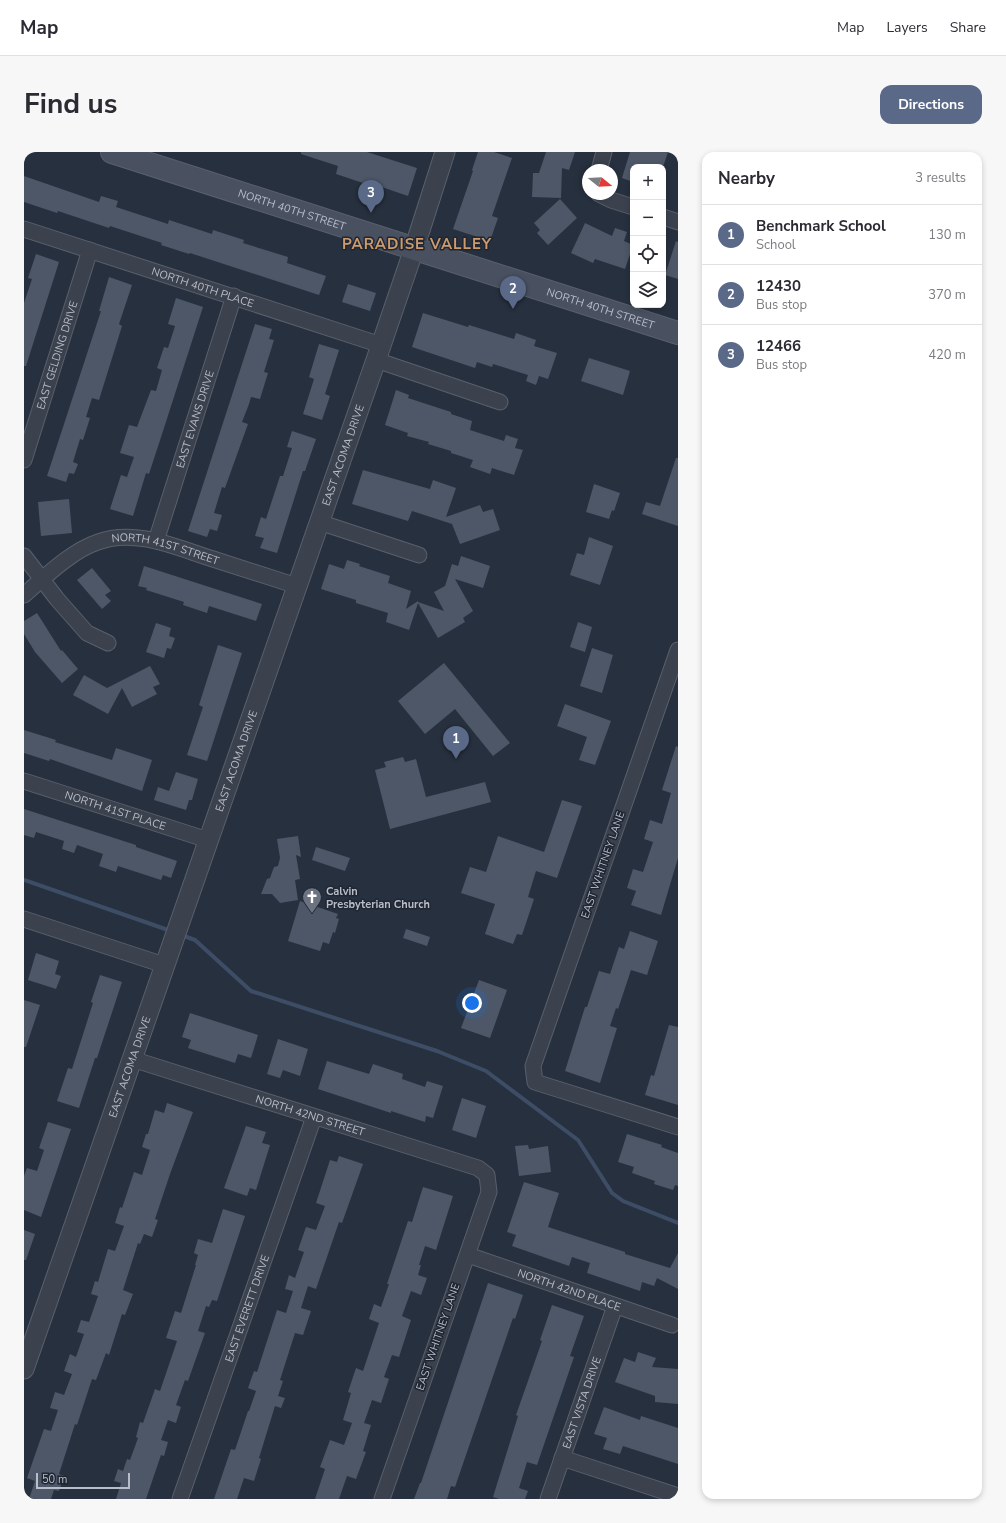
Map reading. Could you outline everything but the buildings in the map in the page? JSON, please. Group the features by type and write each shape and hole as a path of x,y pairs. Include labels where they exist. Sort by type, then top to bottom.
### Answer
{"main road":[{"name":"NORTH 40TH STREET","path":"112,152 414,248 632,311 678,332"}],"street":[{"name":"EAST ACOMA DRIVE","path":"24,1369 378,353 445,152"},
{"path":"601,164 604,152"},
{"path":"611,200 630,206"},
{"path":"666,218 678,222"},
{"name":"NORTH 40TH PLACE","path":"24,229 234,296 500,402"},
{"name":"EAST GELDING DRIVE","path":"24,460 90,250"},
{"name":"EAST EVANS DRIVE","path":"156,541 234,296"},
{"path":"319,522 419,555"},
{"name":"NORTH 41ST STREET","path":"42,579 71,557 98,541 129,537 156,541 297,586"},
{"path":"24,556 87,633 108,642"},
{"path":"24,595 42,579"},
{"name":"EAST WHITNEY LANE","path":"678,650 533,1066 535,1082 678,1127"},
{"name":"NORTH 41ST PLACE","path":"24,781 208,840"},
{"path":"24,919 166,959"},
{"name":"NORTH 42ND STREET","path":"132,1059 478,1168 487,1175"},
{"name":"EAST EVERETT DRIVE","path":"180,1499 314,1117"},
{"name":"EAST WHITNEY LANE","path":"382,1499 489,1192 487,1175"},
{"name":"NORTH 42ND PLACE","path":"468,1254 672,1325"},
{"name":"EAST VISTA DRIVE","path":"548,1499 615,1306"},
{"path":"562,1458 678,1496"}],"waterway":[{"path":"24,880 171,931"},
{"path":"181,935 195,940 251,991 437,1051 486,1071 578,1140 612,1193 623,1201 678,1223"}],"place":[{"name":"12466","path":"371,213"},
{"name":"12430","path":"513,309"},
{"name":"Benchmark School","path":"456,759"},
{"name":"Calvin Presbyterian Church","path":"312,914"}],"district":[{"name":"PARADISE VALLEY","path":"417,244"}]}
